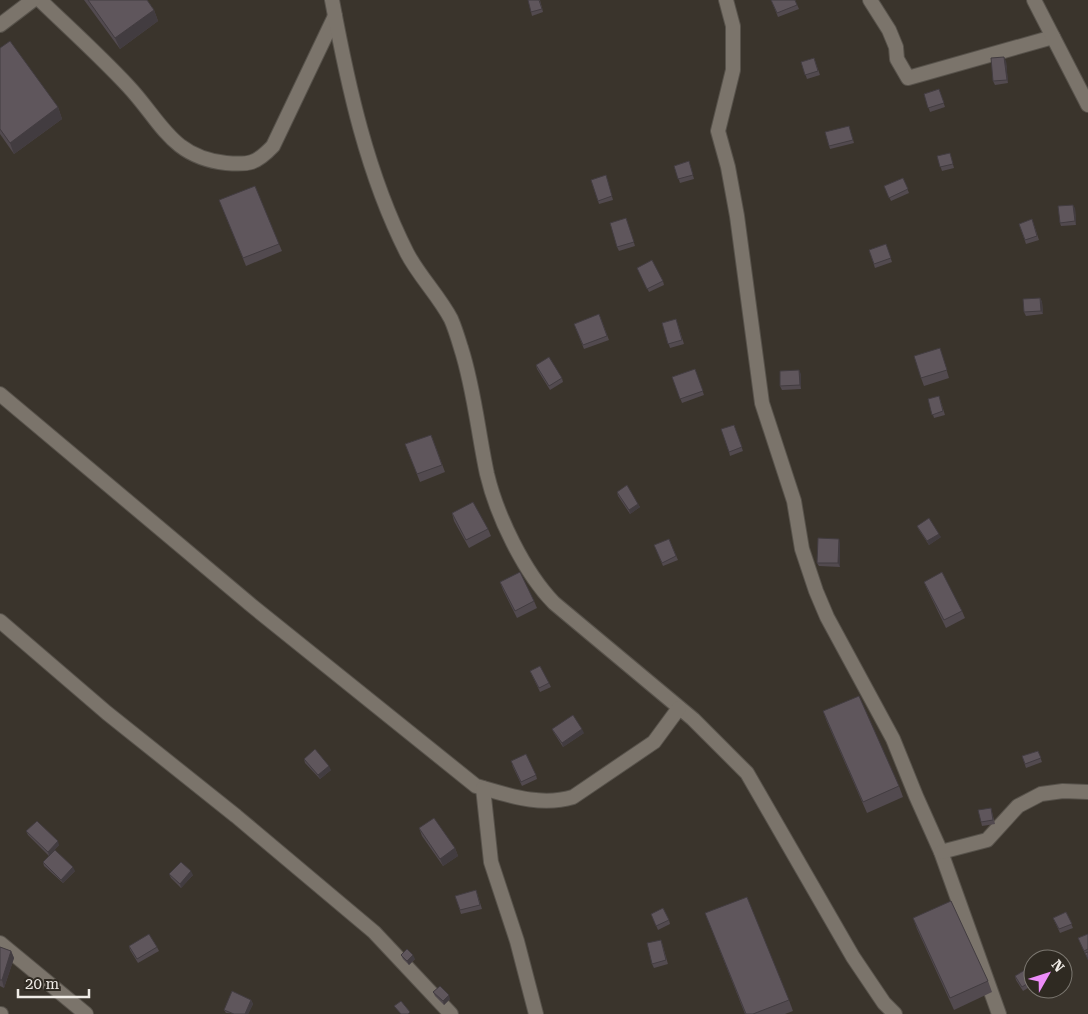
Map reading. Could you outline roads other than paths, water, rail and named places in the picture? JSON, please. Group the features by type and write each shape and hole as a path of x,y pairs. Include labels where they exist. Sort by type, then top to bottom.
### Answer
{"street":[{"path":"0,25 33,0"},
{"path":"40,0 129,87 166,136 188,153 209,161 248,165 264,156 273,146 335,16"},
{"path":"332,0 351,96 383,197 408,254 450,319 462,350 488,475 498,505 526,568 538,586 554,603 679,708 747,773 853,956 884,1003 895,1014"},
{"path":"726,0 733,26 733,70 718,131 728,167 737,216 762,403 794,502 802,549 816,591 827,617 893,739 941,852 999,1014"},
{"path":"870,0 888,30 896,47 896,59 908,78 1053,37"},
{"path":"1034,0 1088,105"},
{"path":"0,394 251,605 476,786 538,801 558,801 573,797 654,742 679,708"},
{"path":"0,621 107,713 236,816 374,932 451,1014"},
{"path":"483,788 491,862 517,941 536,1014"},
{"path":"941,852 987,840 1018,806 1041,794 1063,790 1088,792"},
{"path":"0,943 86,1014"}]}
